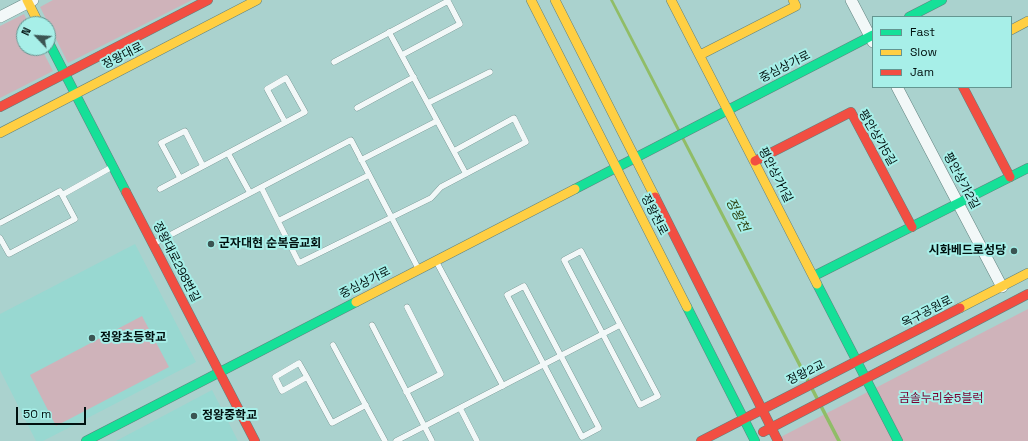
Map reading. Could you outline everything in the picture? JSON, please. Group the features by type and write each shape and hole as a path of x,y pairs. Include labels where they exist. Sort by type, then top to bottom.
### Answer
{"street":[{"name":"정왕대로","path":"0,107 208,0"},
{"name":"정왕대로","path":"0,133 257,0"},
{"name":"정왕천로","path":"531,0 744,419 751,440"},
{"name":"정왕천로","path":"555,0 778,441"},
{"name":"평안상가1길","path":"671,0 898,441"},
{"path":"700,55 796,6 793,0"},
{"path":"851,0 872,38"},
{"path":"911,16 942,0"},
{"path":"0,17 29,1 36,16"},
{"path":"1012,29 1028,21"},
{"name":"중심상가로","path":"86,441 708,120 872,38"},
{"name":"정왕대로298번길","path":"56,56 255,441"},
{"name":"평안상가2길","path":"898,88 1002,287"},
{"path":"964,88 1010,177"},
{"name":"평안상가5길","path":"755,161 851,112 912,227"},
{"path":"814,276 1028,168"},
{"name":"옥구공원로","path":"837,372 1028,274"},
{"path":"751,440 771,427 1028,294"},
{"name":"정왕2교","path":"762,409 837,372"},
{"path":"701,441 762,409"}],"lane":[{"path":"334,62 448,1 460,24 402,55"},
{"path":"389,32 466,174"},
{"path":"428,103 490,72"},
{"path":"357,108 414,77"},
{"path":"160,189 305,112 286,78 267,89 285,122"},
{"path":"261,187 299,263 432,198 442,187 526,142 514,118 454,151"},
{"path":"361,160 437,121"},
{"path":"180,178 161,143 185,131 203,166"},
{"path":"153,244 351,140 418,270"},
{"path":"228,153 250,193"},
{"path":"62,195 113,167"},
{"path":"278,221 369,175"},
{"path":"0,223 60,191 75,219 9,254 0,238"},
{"path":"581,251 620,325 658,396 640,405 564,260 581,251"},
{"path":"436,261 503,386"},
{"path":"524,286 561,356 599,428 582,437 507,295 524,286"},
{"path":"406,392 441,374 407,307"},
{"path":"372,325 432,441"},
{"path":"396,441 620,325"},
{"path":"333,345 385,441"},
{"path":"307,377 282,391 275,377 299,363 307,377 332,423 366,405"},
{"path":"460,408 477,441"}],"shaded area":[{"path":"610,0 613,0 841,441 837,441"},
{"name":"정왕초등학교","path":"135,244 196,362 43,441 36,441 0,370 0,314"},
{"name":"정왕중학교","path":"212,390 238,441 116,441"}],"green space":[{"path":"53,0 192,0 68,63 56,39 56,16 44,16 40,7"},
{"path":"16,18 16,56 45,56 53,71 0,98 0,26"},
{"name":"곰솔누리숲5블럭","path":"1028,309 1028,441 773,441"},
{"path":"142,316 169,367 56,426 30,375"}],"traffic: fast":[{"path":"911,16 942,0"},
{"path":"575,189 872,36"},
{"path":"56,56 126,192"},
{"path":"814,276 1028,168"},
{"path":"817,284 898,441"},
{"path":"86,441 356,302"},
{"path":"687,307 755,441"}],"traffic: slow":[{"path":"27,0 35,16"},
{"path":"0,133 257,0"},
{"path":"531,0 687,307"},
{"path":"555,0 655,197"},
{"path":"671,0 817,284"},
{"path":"700,55 796,6 793,0"},
{"path":"1012,29 1028,21"},
{"path":"356,302 575,189"},
{"path":"960,308 1028,273"}],"traffic: jam":[{"path":"0,107 208,0"},
{"path":"964,88 1010,177"},
{"path":"755,161 851,112 912,227"},
{"path":"126,192 255,441"},
{"path":"655,197 778,441"},
{"path":"763,432 1028,294"},
{"path":"701,441 960,308"}],"place":[{"name":"군자대현 순복음교회","path":"211,244"},
{"name":"시화베드로성당","path":"1014,251"},
{"name":"정왕초등학교","path":"92,338"},
{"name":"정왕중학교","path":"194,416"}],"water label":[{"name":"정왕천","path":"737,215"}]}
